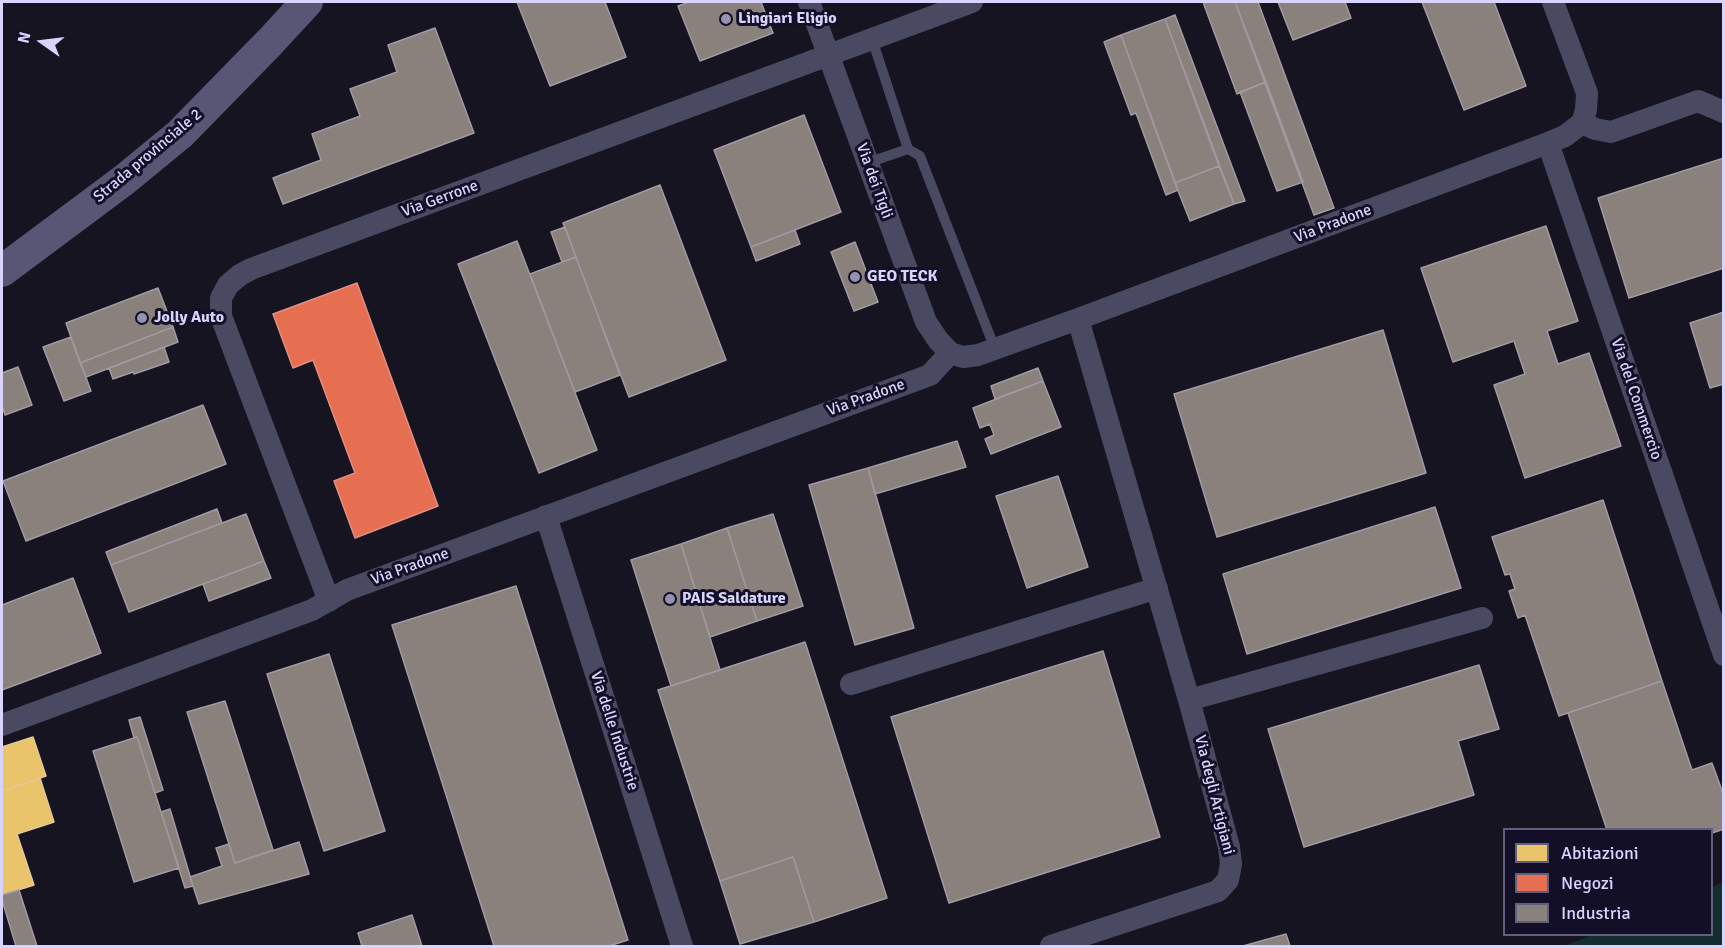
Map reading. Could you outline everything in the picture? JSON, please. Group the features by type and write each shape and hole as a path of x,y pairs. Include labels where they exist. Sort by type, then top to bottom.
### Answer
{"main road":[{"name":"Strada provinciale 2","path":"2,271 124,180 180,134 307,2"}],"street":[{"name":"Via dei Tigli","path":"809,2 926,322 950,353"},
{"name":"Via Gerrone","path":"329,601 221,316 221,298 228,285 251,269 972,2"},
{"path":"1553,2 1587,93 1586,110 1582,123 1595,129 1611,132 1698,101 1724,112"},
{"name":"Via Pradone","path":"2,725 312,610 347,590 930,375 950,353 963,357 978,355 1078,319 1548,143 1565,136 1582,123"},
{"name":"Via del Commercio","path":"1548,143 1724,655"},
{"name":"Via degli Artigiani","path":"1051,946 1218,891 1228,880 1231,864 1229,847 1189,700 1078,319"},
{"name":"Via delle Industrie","path":"546,516 682,946"},
{"path":"851,684 1157,588"},
{"path":"1189,700 1482,618"}],"lane":[{"path":"872,39 908,148 920,156 995,349"},
{"path":"867,163 908,148"}],"green space":[{"path":"1723,882 1723,946 1563,946 1590,936 1713,936 1713,887"}],"building: Abitazioni":[{"path":"33,737 46,776 2,791 2,747"},
{"path":"40,778 54,822 17,834 34,885 2,895 2,791"}],"building: Negozi":[{"path":"357,283 438,506 355,538 334,481 355,473 313,360 293,368 273,314"}],"building: Industria":[{"path":"517,2 605,2 626,57 550,86"},
{"name":"Lingiari Eligio","path":"689,2 761,2 773,33 700,61 678,6"},
{"path":"1203,2 1235,2 1266,82 1237,94"},
{"path":"1235,2 1258,2 1334,208 1314,215"},
{"path":"1278,2 1345,2 1351,18 1293,40"},
{"path":"1422,2 1494,2 1526,86 1464,110"},
{"path":"1175,15 1245,201 1234,204 1165,19"},
{"path":"1165,19 1219,166 1175,183 1121,35"},
{"path":"435,28 474,133 283,204 273,178 321,160 312,134 360,116 350,89 397,72 388,45"},
{"path":"1121,35 1178,190 1166,195 1136,113 1131,115 1104,42"},
{"path":"1266,82 1303,182 1277,191 1240,92"},
{"path":"804,115 841,212 751,247 714,150"},
{"path":"1724,158 1724,268 1629,298 1598,198"},
{"path":"1219,166 1234,204 1190,221 1175,183"},
{"path":"660,185 726,360 629,397 563,223"},
{"path":"1546,226 1578,321 1547,331 1558,364 1589,353 1621,446 1525,478 1494,385 1525,374 1514,341 1453,362 1421,268"},
{"path":"565,227 576,257 562,262 551,232"},
{"path":"795,230 800,244 756,261 751,247"},
{"path":"517,241 597,450 539,473 458,264"},
{"name":"GEO TECK","path":"855,242 878,302 854,311 831,252"},
{"path":"576,257 620,375 575,392 530,274"},
{"path":"158,288 173,327 80,363 66,323"},
{"path":"1724,312 1724,384 1710,388 1690,323"},
{"path":"173,327 178,342 86,377 80,363"},
{"path":"1383,330 1426,473 1217,537 1174,394"},
{"path":"71,337 91,391 64,401 43,347"},
{"path":"164,347 169,362 113,379 109,368"},
{"path":"18,367 32,405 5,415 2,406 2,373"},
{"path":"1038,368 1043,381 995,399 991,386"},
{"path":"1043,381 1061,427 991,454 985,439 994,435 990,424 980,428 973,408"},
{"path":"203,405 226,464 26,541 3,481"},
{"path":"957,441 966,467 875,494 868,468"},
{"path":"868,468 914,628 855,645 809,485"},
{"path":"1058,476 1088,567 1027,588 996,496"},
{"path":"1603,500 1662,681 1559,716 1525,615 1518,618 1509,591 1515,589 1510,574 1505,575 1492,537"},
{"path":"1435,507 1461,588 1247,654 1223,574"},
{"path":"217,509 222,523 111,565 106,552"},
{"path":"246,514 264,561 129,612 111,565"},
{"path":"773,514 803,606 757,621 727,528"},
{"path":"727,528 757,621 710,637 681,544"},
{"name":"PAIS Saldature","path":"681,544 720,670 671,686 631,560"},
{"path":"264,561 271,578 209,601 203,584"},
{"path":"73,578 101,653 2,690 2,605"},
{"path":"516,586 628,940 609,946 494,946 392,625"},
{"path":"805,642 887,898 814,922 793,857 720,881 658,690"},
{"path":"1103,651 1160,837 949,903 891,717"},
{"path":"329,654 385,831 324,851 267,674"},
{"path":"1479,665 1499,729 1458,741 1474,795 1304,847 1268,729"},
{"path":"1662,681 1692,770 1712,763 1724,796 1724,829 1713,833 1713,828 1606,828 1568,713"},
{"path":"225,701 273,850 235,863 187,712"},
{"path":"140,717 163,790 155,793 137,737 134,738 129,720"},
{"path":"137,737 179,868 134,882 93,751"},
{"path":"170,809 193,886 185,888 161,812"},
{"path":"299,842 309,874 199,904 190,877 222,866 216,848 229,844 235,863"},
{"path":"793,857 814,922 740,944 720,881"},
{"path":"19,890 37,946 16,946 2,895"},
{"path":"412,915 422,946 362,946 358,933"},
{"path":"1286,934 1290,946 1243,946"}],"place":[{"name":"Lingiari Eligio","path":"726,19"},
{"name":"GEO TECK","path":"855,277"},
{"name":"Jolly Auto","path":"142,318"},
{"name":"PAIS Saldature","path":"670,599"}]}
